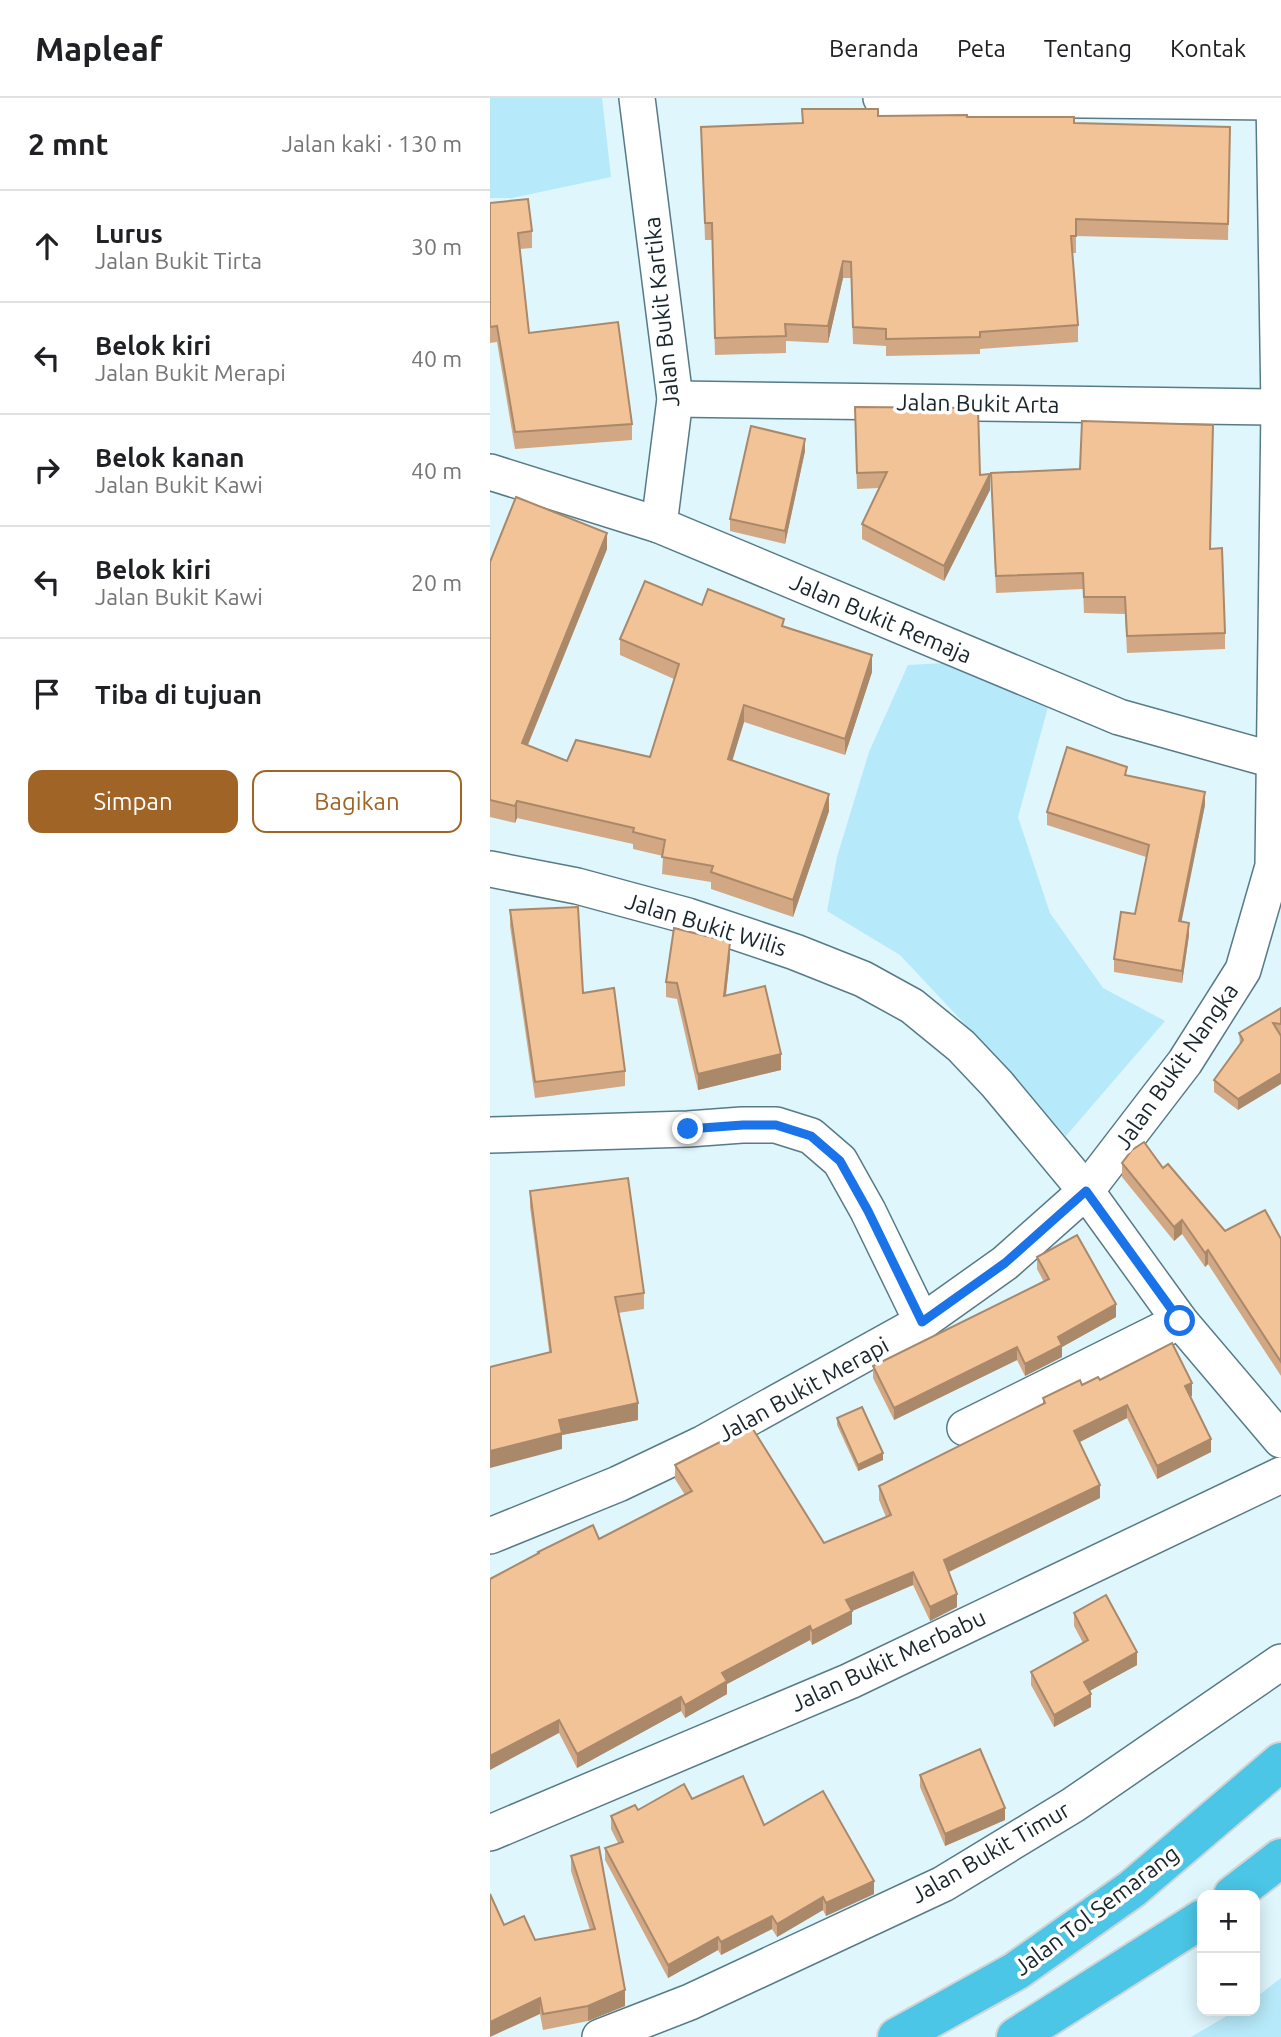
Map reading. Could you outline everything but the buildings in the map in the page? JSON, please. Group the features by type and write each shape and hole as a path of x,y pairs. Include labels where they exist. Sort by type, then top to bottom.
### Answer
{"highway":[{"name":"Jalan Tol Semarang","path":"897,2037 1016,1971 1132,1889 1281,1762"},
{"path":"1239,1890 1281,1858"},
{"path":"1017,2037 1197,1922"}],"street":[{"name":"Jalan Bukit Kartika","path":"637,98 675,399 659,525"},
{"path":"881,98 1276,100"},
{"name":"Jalan Bukit Nangka","path":"1086,1191 1185,1062 1243,970 1273,866 1280,407 1276,100"},
{"name":"Jalan Bukit Arta","path":"675,399 1280,407"},
{"name":"Jalan Bukit Remaja","path":"490,472 659,525 1119,717 1273,760"},
{"name":"Jalan Bukit Wilis","path":"490,869 577,886 700,920 795,952 863,979 912,1006 961,1046 997,1084 1086,1191 1180,1321 1281,1440"},
{"path":"490,1135 776,1125 811,1136 840,1161 868,1211 922,1322"},
{"name":"Jalan Bukit Merapi","path":"490,1536 618,1484 702,1444 922,1322 1005,1263 1086,1191"},
{"path":"965,1428 1180,1321"},
{"name":"Jalan Bukit Merbabu","path":"490,1833 850,1681 1281,1475"},
{"name":"Jalan Bukit Timur","path":"600,2037 690,2002 943,1884 1073,1805 1281,1662"}],"shaded area":[{"path":"490,98 602,98 611,177 512,198 490,198"},
{"path":"964,662 1048,707 1018,817 1050,913 1103,988 1165,1021 1066,1136 900,955 827,911 837,857 869,752 908,665"},
{"path":"1281,1978 1281,2037 1191,2037 1227,2016 1260,2016 1260,1994"}],"route":[{"path":"688,1129 776,1125 811,1136 840,1161 868,1211 922,1322 1005,1263 1086,1191 1180,1321"}]}
